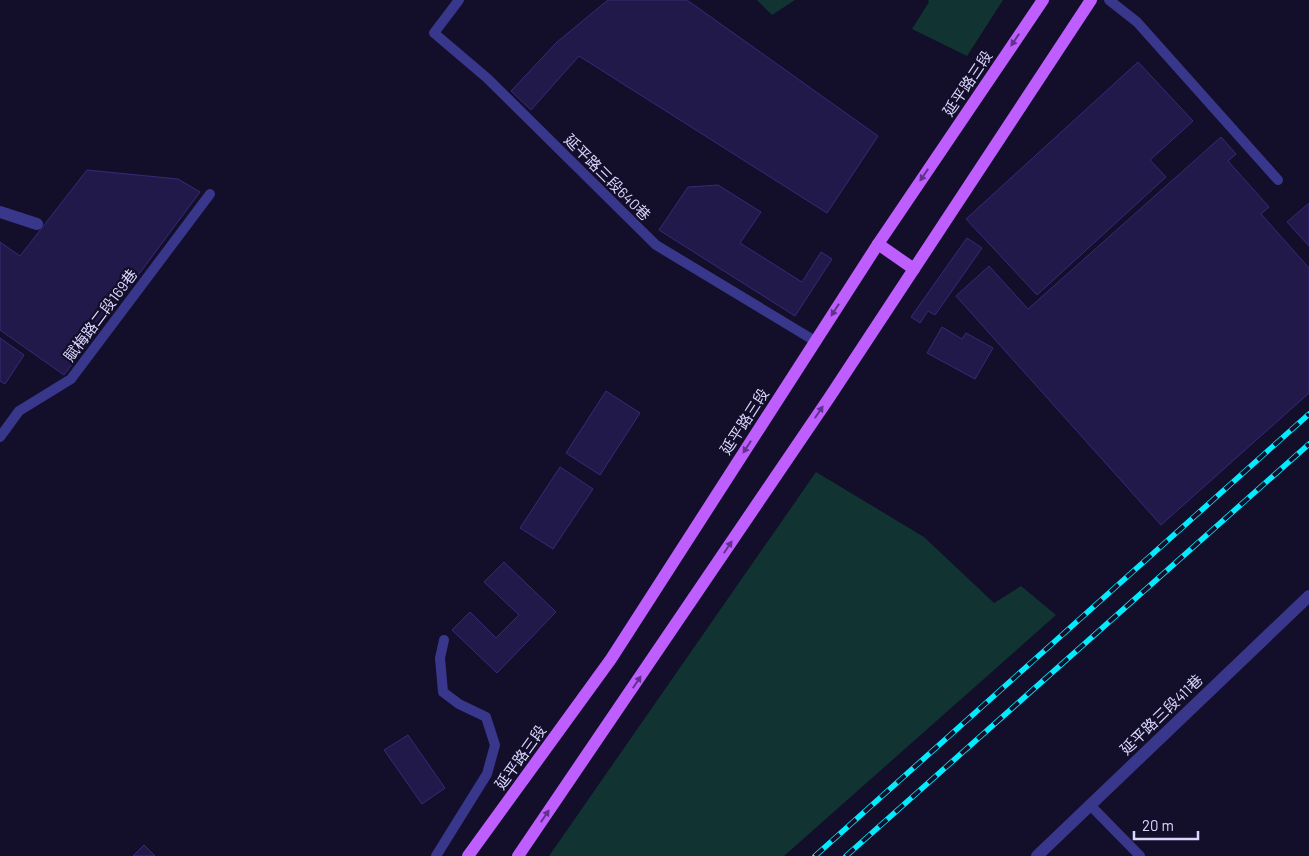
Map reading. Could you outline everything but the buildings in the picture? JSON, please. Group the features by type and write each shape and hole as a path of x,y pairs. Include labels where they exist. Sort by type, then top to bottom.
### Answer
{"main road":[{"name":"延平路三段","path":"468,856 612,659 878,244 1042,0"},
{"path":"518,856 914,269 1091,0"},
{"path":"878,244 914,269"}],"street":[{"path":"0,212 37,224"},
{"name":"延平路三段411巷","path":"1037,856 1309,596"}],"lane":[{"name":"延平路三段640巷","path":"459,0 434,33 487,78 656,246 815,341"},
{"path":"1109,0 1136,22 1278,180"},
{"name":"賦梅路二段169巷","path":"0,437 19,411 71,379 210,194"},
{"path":"436,856 487,774 495,745 486,717 459,704 444,692 440,658 444,640"},
{"path":"1090,805 1140,856"}],"green space":[{"path":"757,0 795,0 772,15"},
{"path":"928,0 1003,0 967,56 912,29 929,2"},
{"path":"816,472 924,537 994,603 1021,586 1056,615 784,856 549,856"}],"railway":[{"path":"815,856 1309,414"},
{"path":"846,856 1309,444"}]}
